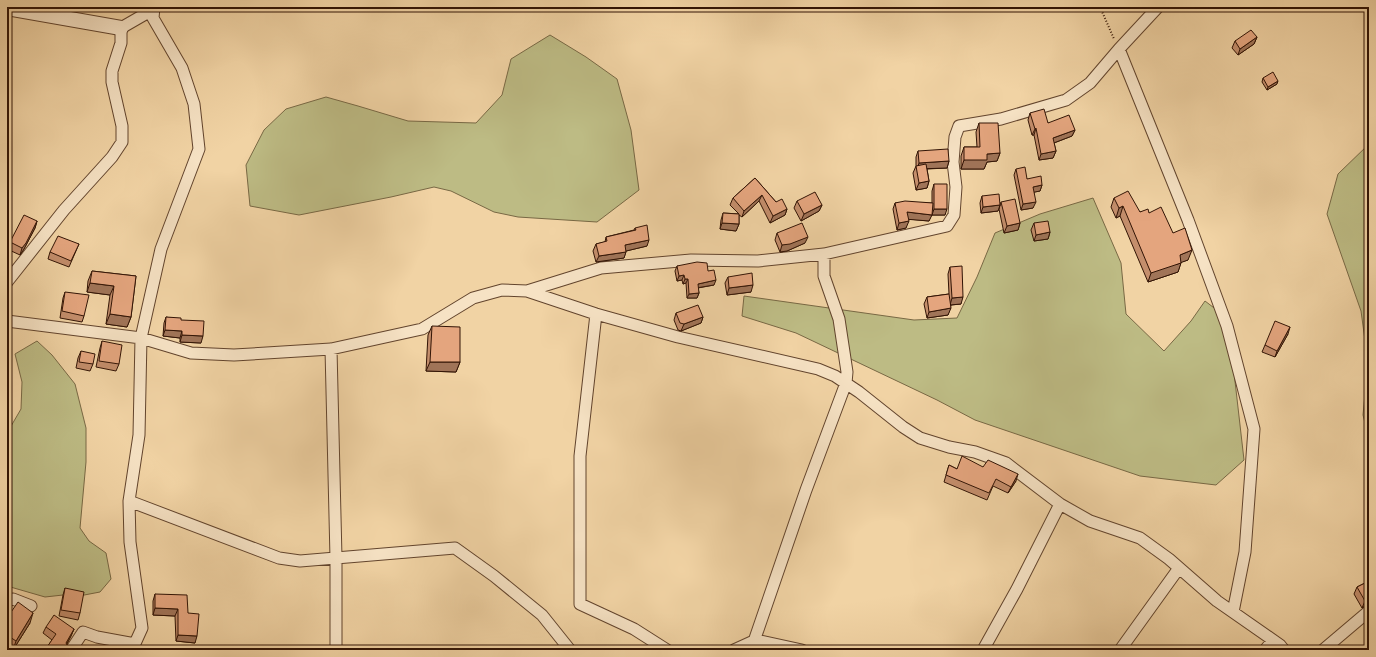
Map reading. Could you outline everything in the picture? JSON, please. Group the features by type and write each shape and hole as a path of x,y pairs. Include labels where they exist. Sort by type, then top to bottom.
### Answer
{"street":[{"path":"527,291 601,268 691,260 758,261 824,254 947,226 954,214 956,187 953,162 954,137 959,126 1001,119 1066,100 1090,83 1158,7"},
{"path":"7,8 121,28 154,8"},
{"path":"71,650 83,632 133,647 142,628 130,542 129,501 139,435 141,338 161,249 199,149 194,104 182,68 153,18 154,8"},
{"path":"7,282 64,210 112,157 122,142 122,126 112,82 112,71 121,43 121,28"},
{"path":"1119,49 1188,220 1227,326 1254,429 1245,552 1233,612"},
{"path":"754,645 806,490 846,384 847,372 839,319 824,276 824,254"},
{"path":"7,321 141,338 191,353 234,355 331,349 422,329 473,298 502,290 527,291 596,314 678,337 818,369 835,376 859,392 903,427 920,438 949,447 975,452 1006,463 1060,504 1090,521 1140,538 1169,559 1217,601 1280,645 1284,650"},
{"path":"596,314 580,456 580,604 634,629 667,650"},
{"path":"331,349 336,558 336,650"},
{"path":"129,501 279,558 300,560 336,558 455,548 494,576 542,615 570,650"},
{"path":"983,650 1017,589 1060,504"},
{"path":"1120,650 1179,568"},
{"path":"7,601 12,599 31,606"},
{"path":"1323,650 1369,611"},
{"path":"1265,650 1273,640"},
{"path":"734,650 754,645 802,650"}],"path":[{"path":"1100,7 1119,49"}],"shaded area":[{"path":"550,35 586,57 617,79 631,130 639,190 597,222 518,217 494,212 451,191 434,187 299,215 250,206 246,165 264,130 286,109 326,97 408,121 476,123 502,95 511,59"},
{"path":"1369,144 1369,439 1363,415 1368,362 1361,311 1327,214 1338,174"},
{"path":"1093,198 1121,263 1126,314 1164,351 1191,321 1205,301 1226,317 1232,355 1244,460 1216,485 1140,476 975,420 937,400 796,333 742,316 744,296 914,320 957,318 977,277 995,233 1040,214"},
{"path":"37,341 52,355 75,384 86,428 86,462 80,528 89,541 106,553 111,579 100,592 79,596 63,595 45,597 7,586 7,433 21,409 22,382 15,354"}],"building":[{"path":"1251,30 1257,37 1240,49 1235,41"},
{"path":"1273,72 1278,81 1268,87 1263,78"},
{"path":"1044,109 1048,123 1069,115 1075,130 1053,138 1056,151 1041,154 1036,128 1035,129 1030,113"},
{"path":"979,123 998,123 1000,153 987,154 987,160 964,160 964,147 980,147"},
{"path":"948,149 949,161 919,163 918,151"},
{"path":"926,164 929,181 919,183 916,166"},
{"path":"1025,167 1027,179 1041,176 1042,185 1033,187 1036,202 1023,204 1016,169"},
{"path":"755,178 776,202 782,199 787,209 773,216 762,195 744,211 733,198"},
{"path":"934,184 947,184 947,209 934,209"},
{"path":"1128,191 1140,212 1148,209 1149,213 1161,207 1173,233 1185,228 1192,250 1180,255 1181,263 1151,273 1123,206 1119,208 1114,198"},
{"path":"815,192 822,205 804,214 797,201"},
{"path":"999,194 1000,205 983,207 982,196"},
{"path":"1015,199 1020,223 1007,226 1001,202"},
{"path":"905,201 933,203 932,215 907,212 909,221 899,223 895,203"},
{"path":"723,213 739,214 739,224 722,223"},
{"path":"24,215 37,221 22,248 10,242"},
{"path":"1048,221 1050,232 1036,235 1034,223"},
{"path":"802,223 808,237 790,244 782,245 777,233"},
{"path":"647,225 649,240 625,245 626,252 599,256 596,244 607,241 606,237 636,230 635,228"},
{"path":"58,236 79,244 71,261 50,252"},
{"path":"697,262 707,263 708,271 714,270 716,280 698,284 699,293 689,294 688,279 685,279 684,275 679,276 677,266"},
{"path":"962,266 963,297 952,298 950,267"},
{"path":"92,271 136,276 131,317 110,314 114,286 90,283"},
{"path":"752,273 753,285 729,288 728,277"},
{"path":"65,292 89,295 84,316 62,311"},
{"path":"949,294 951,308 929,312 927,297"},
{"path":"698,305 703,317 684,324 680,323 676,313"},
{"path":"166,317 181,318 181,320 204,321 203,336 182,335 182,331 165,330"},
{"path":"1275,321 1290,327 1277,351 1265,345"},
{"path":"432,326 460,327 460,362 430,362"},
{"path":"102,341 122,345 119,364 99,361"},
{"path":"81,351 95,354 93,364 79,362"},
{"path":"962,456 983,467 988,460 1018,474 1011,487 996,479 989,493 946,475 949,465 957,469"},
{"path":"1369,581 1369,598 1365,601 1357,587"},
{"path":"65,588 84,592 80,613 61,610"},
{"path":"155,594 187,595 188,613 199,614 197,636 178,635 178,609 155,608"},
{"path":"18,602 33,613 16,641 7,635 7,618"},
{"path":"54,615 74,629 66,643 69,649 72,650 45,650 56,634 46,627"},
{"path":"79,647 84,650 74,650"}]}
